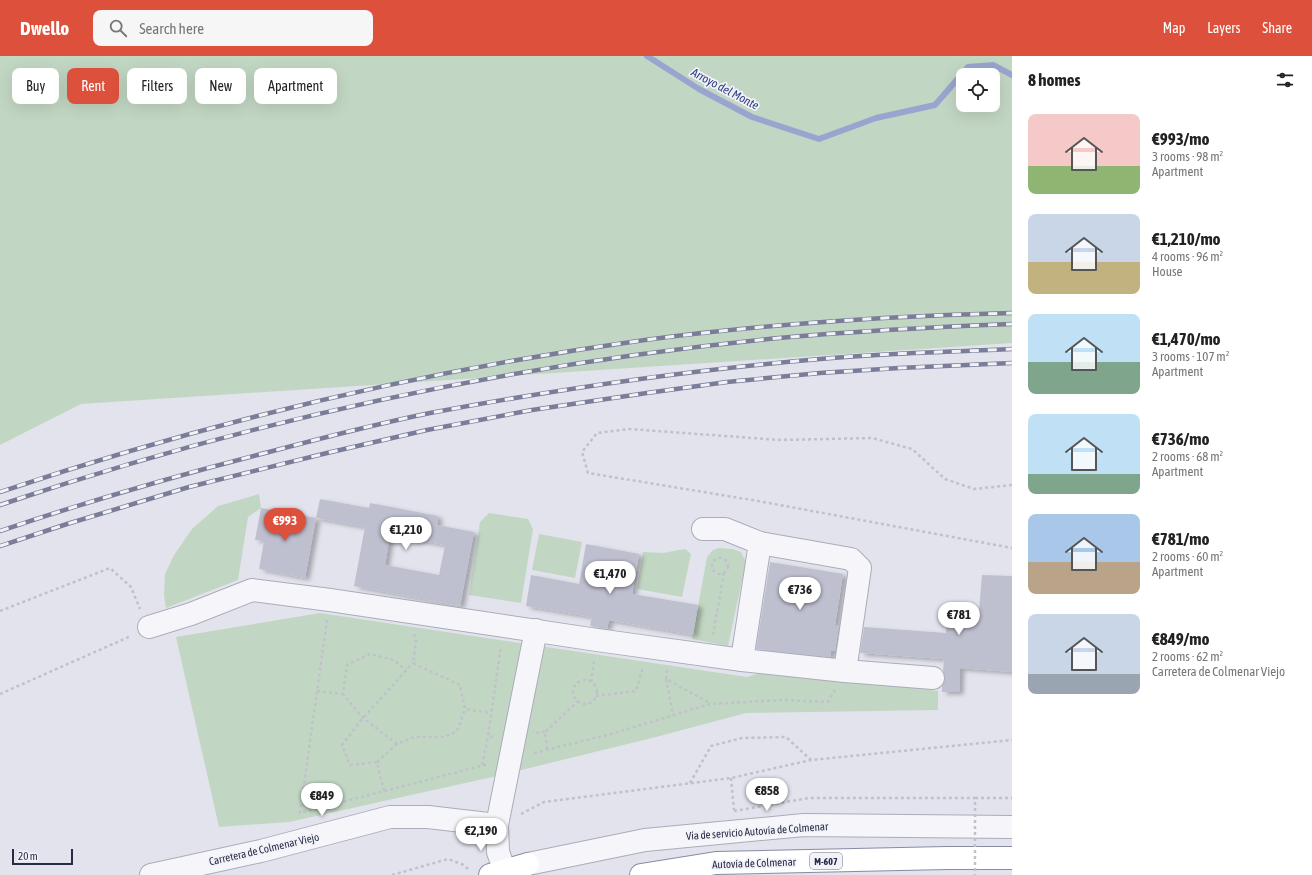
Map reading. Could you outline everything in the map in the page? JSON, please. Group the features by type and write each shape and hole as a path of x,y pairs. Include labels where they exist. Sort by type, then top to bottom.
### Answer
{"highway":[{"name":"Autovía de Colmenar","path":"641,875 716,863 939,858 1012,858"},
{"path":"498,873 528,864"}],"street":[{"path":"703,529 725,529 760,542 852,559 860,568 845,671"},
{"path":"742,660 760,542"},
{"path":"149,627 177,619 252,590 709,656 845,671 933,678"},
{"path":"498,873 497,825 536,630"},
{"name":"Carretera de Colmenar Viejo","path":"151,875 261,851 390,817 428,817 497,825"},
{"name":"Vía de servicio Autovía de Colmenar","path":"528,864 645,840 804,825 1012,827"}],"path":[{"path":"1012,485 974,489 944,479 912,449 872,438 780,440 629,429 597,433 582,452 588,473 758,501 1012,548"},
{"path":"709,656 724,572 728,567 726,561 722,558 715,560 713,564 714,570 718,573 724,572"},
{"path":"0,611 110,568 131,587 143,617 149,627 0,694"},
{"path":"409,612 416,641 413,663 363,718 342,744 350,765 377,762 397,744 414,737 444,737 457,731 465,709 460,685 413,663"},
{"path":"596,696 636,691 648,647"},
{"path":"670,650 666,679 673,715"},
{"path":"343,694 347,666 370,654 394,660 406,670"},
{"path":"666,679 710,704"},
{"path":"586,680 591,682 597,691 595,699 588,704 578,701 574,695 576,685 580,681 586,680"},
{"path":"317,691 343,694 363,718 397,744"},
{"path":"547,749 545,732 578,701"},
{"path":"465,709 491,713"},
{"path":"482,765 488,736"},
{"path":"690,783 711,746 742,738 786,737 811,760"},
{"path":"497,825 544,802 731,778 811,760 1012,740"},
{"path":"377,762 384,791"},
{"path":"731,778 734,811 809,798 1012,798"},
{"path":"975,798 975,875"},
{"path":"392,875 448,859 464,865 472,875"}],"green space":[{"path":"0,56 1012,56 1012,343 81,404 0,445"},
{"path":"259,494 261,508 248,517 238,580 166,608 164,595 165,574 174,555 192,529 218,506"},
{"path":"489,513 528,519 533,529 521,603 469,595 480,522"},
{"path":"539,534 582,542 575,578 532,570"},
{"path":"719,548 732,549 741,552 746,562 728,646 692,639 707,557 713,550"},
{"path":"685,549 691,554 682,597 637,589 643,552 663,553"},
{"path":"320,613 747,677 773,669 938,691 938,710 746,713 497,776 289,822 219,827 176,637"}],"building":[{"path":"320,499 369,508 370,503 438,516 437,525 474,532 460,606 354,586 365,527 316,518","holes":["390,535 445,545 439,575 385,565"]},
{"path":"261,508 316,518 305,578 259,569 264,541 255,540"},
{"path":"586,544 639,554 632,594 698,605 693,635 609,620 607,629 590,626 592,617 526,606 531,575 579,584"},
{"path":"770,562 843,574 835,625 839,625 835,651 831,651 830,657 756,649"},
{"path":"982,575 1012,576 1012,672 960,668 959,692 942,692 942,686 945,679 943,671 944,659 860,653 864,627 946,633 948,609 979,611"}],"waterway":[{"name":"Arroyo del Monte","path":"647,56 699,89 752,117 819,139 876,118 935,105 968,67 993,65 1012,75"}],"railway":[{"path":"0,492 158,443 238,421 400,383 563,352 691,334 782,325 920,316 1012,313"},
{"path":"0,505 95,474 191,446 288,421 385,399 483,380 581,363 680,349 779,338 837,333 1012,324"},
{"path":"0,531 167,479 329,436 430,413 478,404 624,381 771,363 868,355 1012,349"},
{"path":"0,546 189,487 427,430 532,410 727,382 820,373 1012,363"}]}
